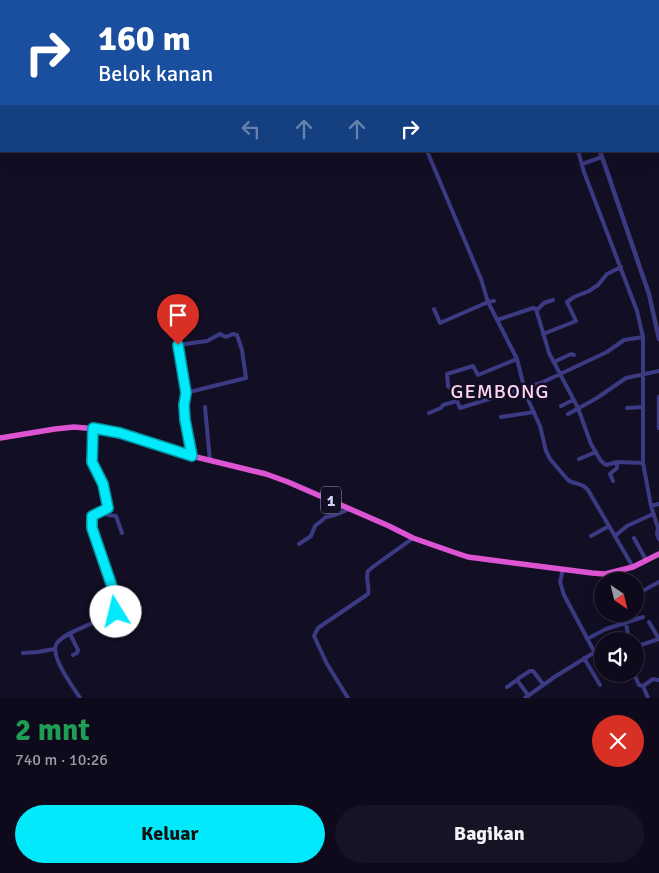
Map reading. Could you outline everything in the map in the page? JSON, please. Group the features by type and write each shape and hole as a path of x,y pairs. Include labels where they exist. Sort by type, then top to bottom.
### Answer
{"highway":[{"name":"1","path":"0,438 55,428 93,428 120,433 192,456 266,474 413,538 468,557 594,573"},
{"name":"1","path":"612,572 633,567 658,554"}],"street":[{"path":"427,152 481,279 488,302 517,360 529,404 540,426 546,451 550,459 571,482 584,485 633,567"},
{"path":"578,152 584,172 637,311 643,337 643,463 655,505 653,514 658,528 657,534 659,539"},
{"path":"583,163 594,160 601,154 648,294 659,339"},
{"path":"543,334 576,321 567,302 589,291 604,279 607,274 621,267"},
{"path":"537,310 544,303 553,300"},
{"path":"434,309 440,323 494,301"},
{"path":"497,320 533,308 537,310"},
{"path":"537,310 549,353 578,408 596,452 604,464 617,462 643,463"},
{"path":"186,393 246,378 242,348 237,335 233,334 226,338 220,334 207,341 178,345 186,393 184,405 185,420 192,456"},
{"path":"517,360 478,375 473,366 446,374 448,386 453,391 459,406 462,408 541,382 607,352 624,340 633,337 643,337"},
{"path":"554,362 574,354"},
{"path":"568,414 597,398 626,378 659,371"},
{"path":"659,397 659,428"},
{"path":"561,406 573,400"},
{"path":"429,413 441,408 443,405 457,401"},
{"path":"205,407 210,461"},
{"path":"627,408 643,407"},
{"path":"501,417 534,412"},
{"path":"93,428 92,462 103,484 108,515 116,516 122,533"},
{"path":"579,459 596,452"},
{"path":"613,481 610,474 617,468 617,462"},
{"path":"80,698 60,666 54,649 56,644 70,634 118,609 92,528 92,516 108,508"},
{"path":"299,544 311,536 315,526 326,517 350,509"},
{"path":"615,536 627,526 653,514"},
{"path":"591,536 609,526"},
{"path":"348,698 327,664 314,636 315,632 318,628 368,594 368,571 413,538"},
{"path":"634,538 646,560"},
{"path":"563,569 560,582 564,596 594,650"},
{"path":"644,590 659,582"},
{"path":"644,644 659,638 649,622"},
{"path":"587,639 626,623 628,632"},
{"path":"70,634 78,650 73,655"},
{"path":"23,653 54,649"},
{"path":"517,680 526,697 543,684 594,653"},
{"path":"584,658 600,685"},
{"path":"507,687 530,671 543,684"},
{"path":"643,686 653,679 658,678 659,680"},
{"path":"638,682 639,685 643,686 648,698"}],"district":[{"name":"GEMBONG","path":"500,391"}],"route":[{"path":"116,612 118,604 92,528 92,516 108,508 103,484 92,462 93,428 120,433 192,456 185,420 184,400 186,393 177,350 178,345"}]}
